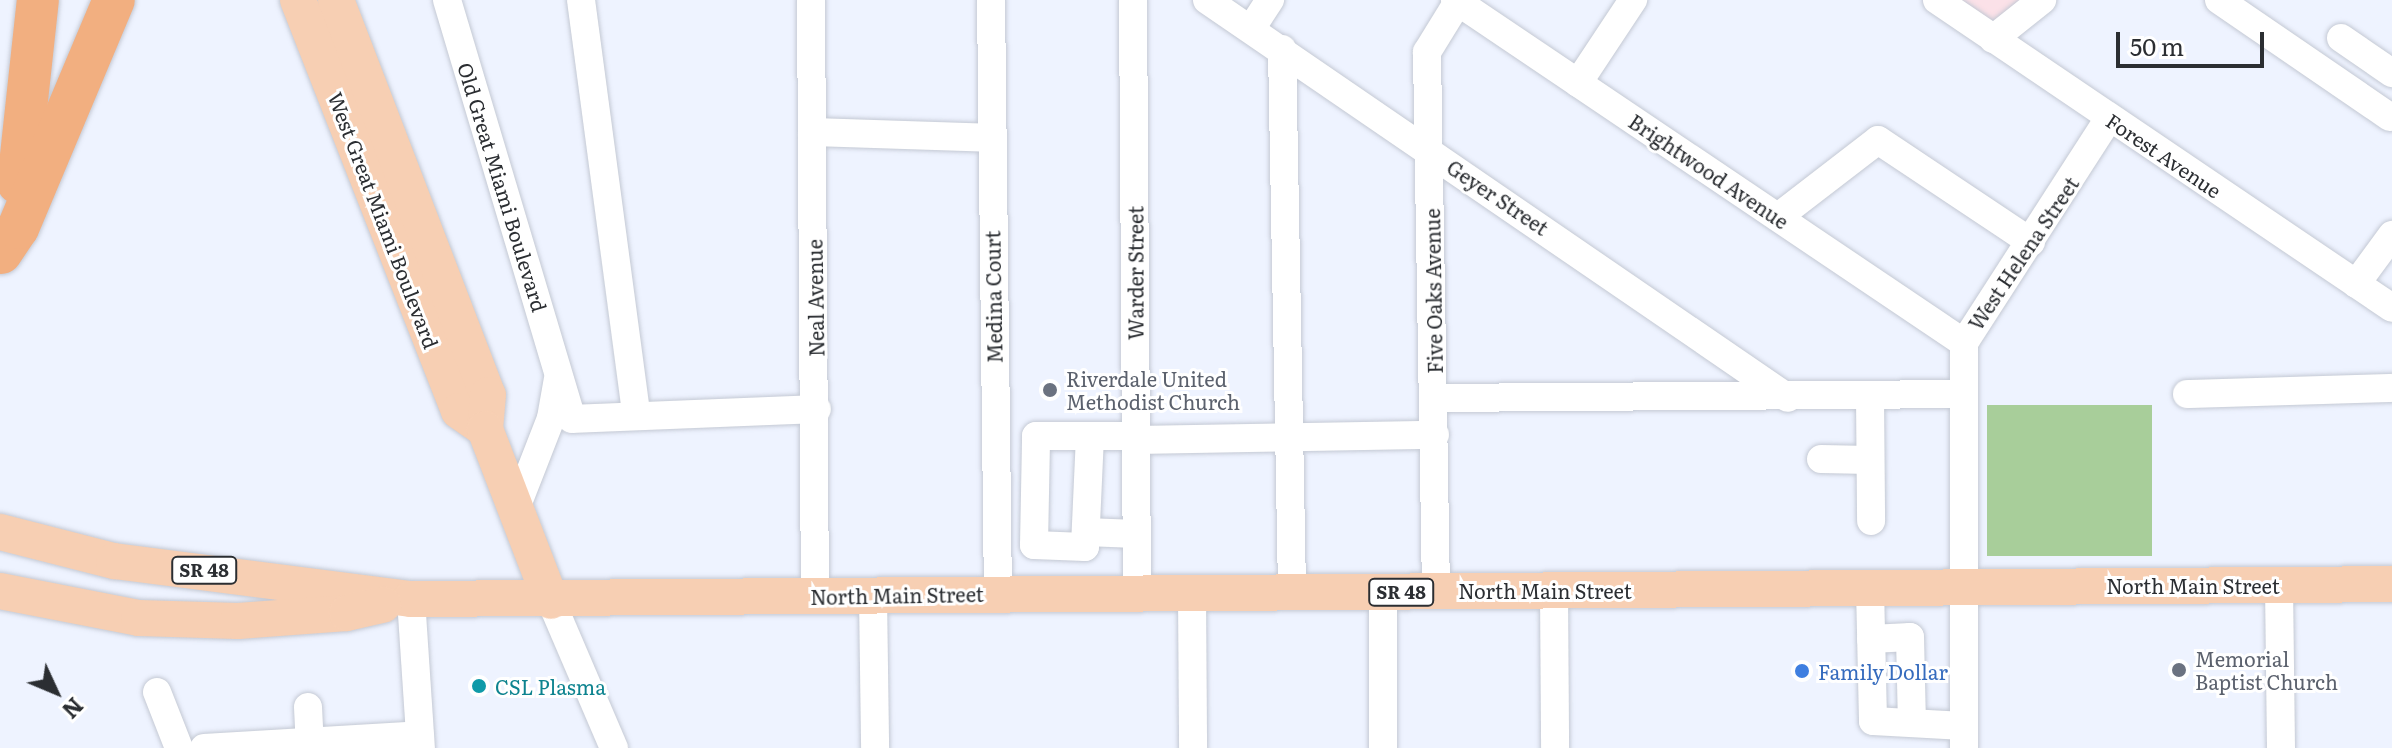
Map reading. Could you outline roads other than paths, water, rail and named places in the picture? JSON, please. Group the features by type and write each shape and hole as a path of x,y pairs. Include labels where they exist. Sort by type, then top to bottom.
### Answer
{"highway":[{"path":"1,256 25,135 38,0"},
{"path":"1,256 18,228 114,0"}],"main road":[{"name":"West Great Miami Boulevard","path":"298,0 459,411 485,429"},
{"name":"West Great Miami Boulevard","path":"336,0 488,395 485,429 551,601"},
{"name":"North Main Street","path":"0,532 114,561 411,599 551,601 815,596 2392,584"},
{"name":"North Main Street","path":"0,591 139,618 238,621 347,613 411,599"}],"street":[{"name":"Old Great Miami Boulevard","path":"447,0 572,419 636,414"},
{"path":"581,0 636,414 817,409"},
{"name":"Neal Avenue","path":"811,0 817,409 815,596"},
{"name":"Medina Court","path":"991,0 990,138 998,595"},
{"name":"Warder Street","path":"1133,0 1137,594"},
{"name":"Geyer Street","path":"1207,0 1432,151 1788,398"},
{"path":"1251,29 1270,0"},
{"path":"1578,83 1633,0"},
{"name":"Forest Avenue","path":"1937,0 2392,308"},
{"path":"1993,39 2042,0"},
{"path":"2219,0 2390,117"},
{"name":"Brightwood Avenue","path":"1457,1 1964,343"},
{"name":"Five Oaks Avenue","path":"1436,591 1432,151 1427,52 1457,1"},
{"path":"2341,38 2392,73"},
{"path":"1282,49 1286,438 1292,592"},
{"name":"West Helena Street","path":"1964,737 1964,343 2109,118"},
{"path":"812,132 990,138"},
{"path":"1778,217 1878,140 2031,242"},
{"path":"2356,284 2392,235"},
{"name":"Old Great Miami Boulevard","path":"516,508 551,418 559,374"},
{"path":"2187,394 2392,388"},
{"path":"1434,398 1788,398 1963,394"},
{"path":"1870,396 1871,521"},
{"path":"1090,436 1085,547 1034,545 1036,436 1090,436 1136,438 1286,438 1435,435"},
{"path":"1821,459 1870,460"},
{"path":"997,518 1034,518"},
{"path":"1086,532 1136,534"},
{"path":"2279,585 2281,748"},
{"path":"1870,588 1873,721 1912,722 1964,737"},
{"path":"1554,590 1555,748"},
{"path":"1383,592 1383,748"},
{"path":"1192,593 1193,748"},
{"path":"873,596 875,748"},
{"path":"204,748 420,742 411,599"},
{"path":"551,601 614,748"},
{"path":"1871,639 1910,637 1912,722"},
{"path":"157,692 179,748"},
{"path":"308,707 309,745"}],"place":[{"name":"Riverdale United Methodist Church","path":"1050,390"},
{"name":"Memorial Baptist Church","path":"2179,670"},
{"name":"Family Dollar","path":"1802,671"},
{"name":"CSL Plasma","path":"479,686"}]}
